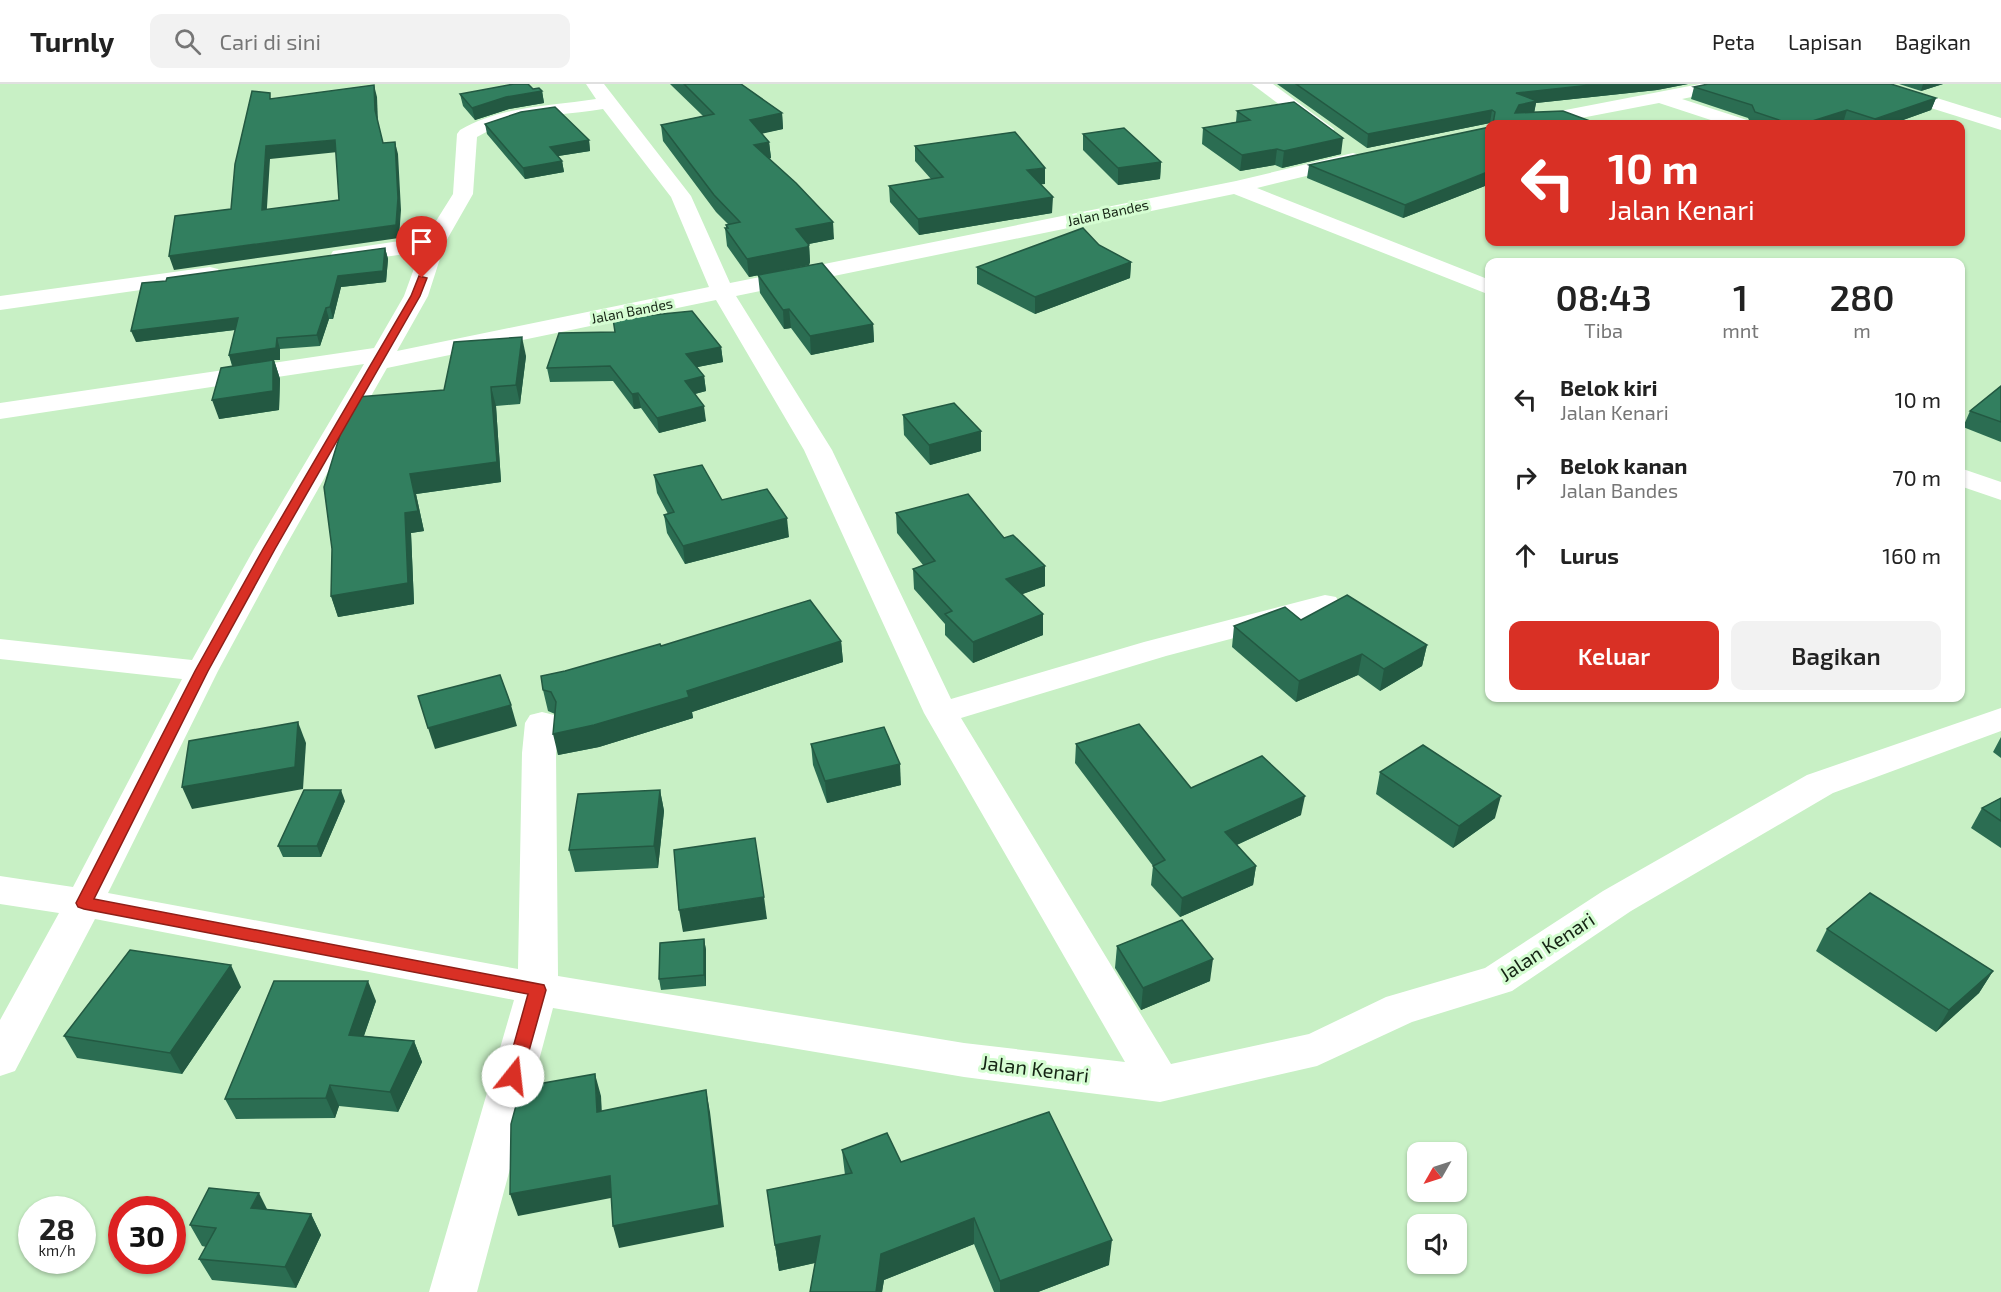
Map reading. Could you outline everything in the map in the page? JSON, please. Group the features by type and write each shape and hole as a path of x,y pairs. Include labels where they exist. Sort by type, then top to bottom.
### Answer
{"street":[{"name":"Jalan Bandes","path":"0,411 380,358 723,293 1236,187 1353,148 1261,84"},
{"path":"1545,120 1728,84"},
{"path":"1873,84 2001,124"},
{"path":"0,1059 84,903 202,671 269,549 416,296 434,243 463,194 467,134 479,127 602,94 681,196 723,293 818,450 941,713 1160,1084"},
{"path":"1662,98 1728,120"},
{"path":"1236,187 1485,286"},
{"path":"318,259 434,243"},
{"path":"0,303 236,271"},
{"path":"1965,478 2001,492"},
{"path":"941,713 1155,649 1325,604"},
{"path":"0,648 202,671"},
{"name":"Jalan Kenari","path":"0,890 84,903 538,990 964,1060 1160,1084 1317,1049 1400,1009 1498,980 1617,901 1820,784 2001,719"},
{"path":"453,1292 538,990 539,753 542,723"}],"building":[{"path":"514,84 528,84 533,89 539,88 542,91 506,97 472,108 460,94"},
{"path":"684,84 741,84 782,113 750,120 769,142 754,145 796,183 833,222 796,229 809,245 807,247 747,259 725,228 728,228 726,225 740,222 714,195 661,125 714,114"},
{"path":"1296,84 1600,84 1516,93 1537,101 1519,105 1515,113 1563,111 1587,120 1494,120 1495,112 1492,110 1368,134"},
{"path":"1708,84 1891,84 1936,98 1875,119 1847,110 1816,120 1779,120 1755,112 1752,105 1694,87"},
{"path":"374,85 375,110 383,143 395,142 398,198 396,225 169,256 175,216 231,209 235,164 252,91 270,93 270,99","holes":["335,140 339,200 262,210 266,146"]},
{"path":"1294,102 1343,138 1284,151 1277,149 1242,155 1203,128 1250,120 1237,111"},
{"path":"555,107 589,140 550,147 562,161 523,168 485,124 521,112"},
{"path":"1124,128 1161,162 1118,168 1083,134"},
{"path":"1485,128 1485,173 1405,205 1309,165"},
{"path":"1015,132 1045,168 1027,170 1053,197 918,219 889,186 943,177 915,146"},
{"path":"1083,228 1099,245 1131,262 1035,297 977,267"},
{"path":"385,248 383,271 338,276 330,307 326,308 317,335 277,338 276,348 229,355 238,318 131,331 142,283"},
{"path":"822,263 873,324 810,336 789,309 783,310 758,275"},
{"path":"692,311 721,347 686,354 704,376 685,381 704,406 657,418 638,393 632,394 610,366 547,368 559,333 615,332 613,319"},
{"path":"522,337 516,385 491,387 497,462 410,474 418,511 405,513 408,583 331,596 332,549 324,487 347,412 357,397 444,390 454,342"},
{"path":"273,360 273,391 212,400 221,368"},
{"path":"2001,386 2001,422 1970,411"},
{"path":"954,403 981,431 929,445 903,415"},
{"path":"702,465 722,500 767,489 787,518 683,546 664,515 674,512 654,475"},
{"path":"968,494 1004,538 1013,535 1045,566 1006,579 1043,614 973,642 945,614 952,611 913,569 935,561 896,513"},
{"path":"1347,595 1427,645 1384,669 1362,654 1299,681 1234,626 1285,607 1301,620"},
{"path":"810,600 841,641 687,691 689,697 594,725 553,734 556,702 551,692 543,690 541,676 660,644 661,646"},
{"path":"500,675 511,705 428,728 418,696"},
{"path":"298,722 295,767 182,787 189,741"},
{"path":"1139,724 1191,788 1262,756 1305,796 1225,832 1256,866 1182,898 1153,866 1165,860 1076,744"},
{"path":"884,727 900,764 825,781 811,744"},
{"path":"1423,745 1501,796 1459,826 1380,772"},
{"path":"304,790 341,790 317,846 278,846"},
{"path":"660,790 654,846 569,850 578,794"},
{"path":"2001,798 2001,821 1982,808"},
{"path":"755,838 764,897 679,910 674,850"},
{"path":"1870,893 1993,971 1949,1010 1827,929"},
{"path":"1182,920 1213,959 1143,988 1117,946"},
{"path":"704,939 704,975 659,979 660,943"},
{"path":"130,950 231,965 170,1053 64,1036"},
{"path":"274,981 368,981 349,1035 414,1041 390,1092 330,1085 326,1098 225,1099"},
{"path":"595,1074 597,1112 706,1090 719,1205 613,1226 610,1176 510,1194 511,1124 521,1087"},
{"path":"1049,1112 1112,1240 1000,1281 974,1218 881,1254 876,1292 810,1292 820,1236 775,1245 767,1190 852,1173 842,1150 887,1133 901,1162"},
{"path":"209,1188 259,1193 251,1208 311,1214 285,1267 199,1259 216,1228 190,1225"}],"route":[{"path":"422,278 416,296 269,549 202,671 84,903 538,990 513,1076"}]}
